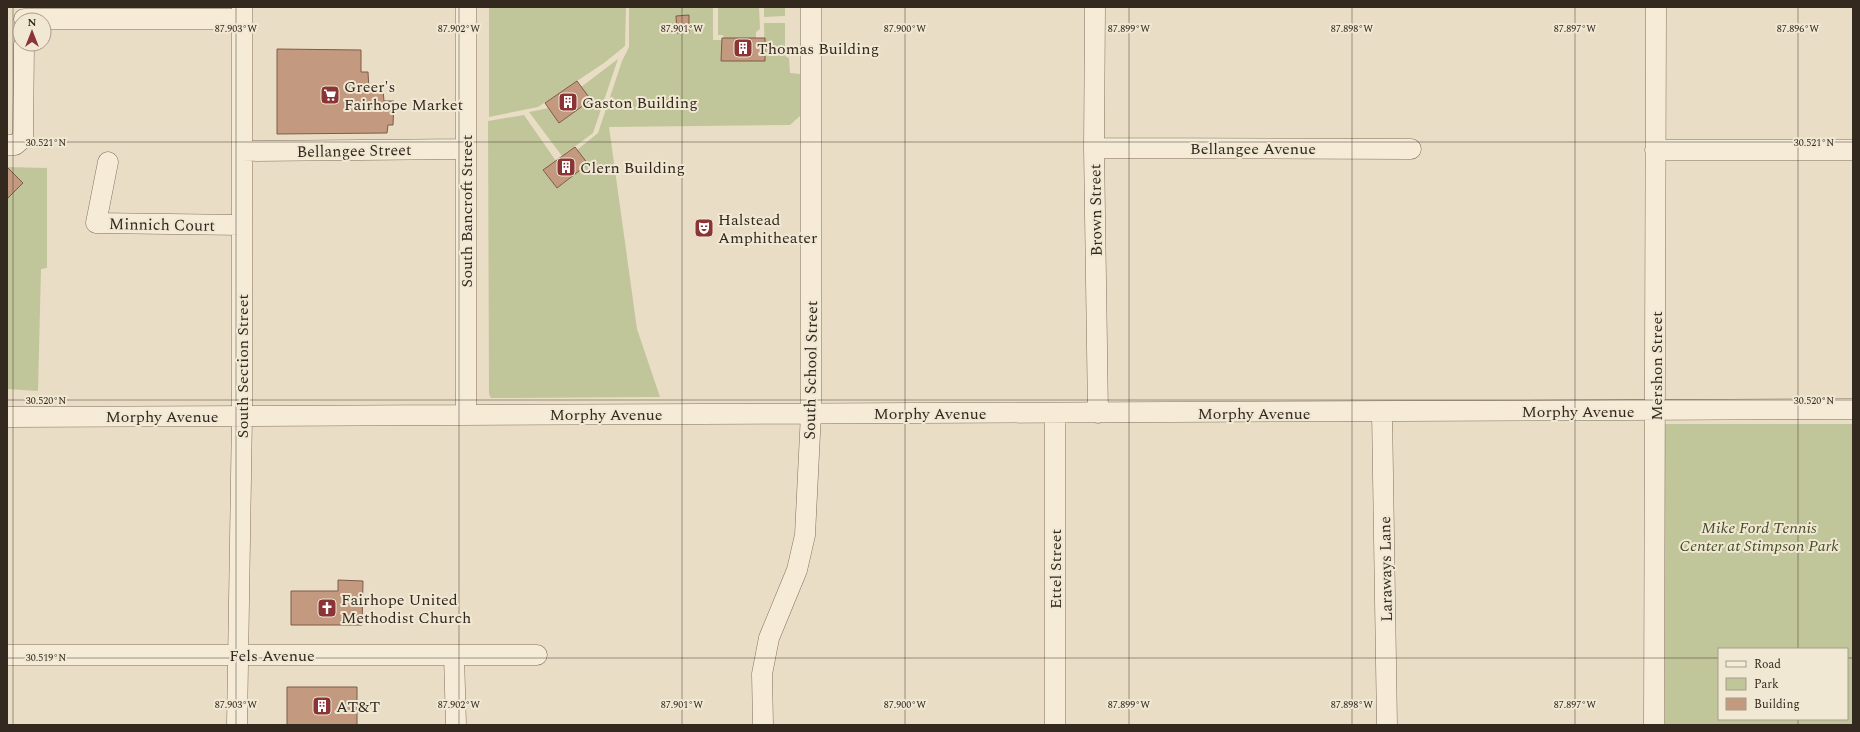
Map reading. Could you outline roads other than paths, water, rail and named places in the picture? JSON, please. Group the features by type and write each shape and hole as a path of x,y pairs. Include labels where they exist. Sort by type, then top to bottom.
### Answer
{"street":[{"name":"South Bancroft Street","path":"466,7 466,414"},
{"name":"South School Street","path":"763,725 762,674 769,638 796,570 805,535 811,414 811,7"},
{"name":"Brown Street","path":"1096,7 1094,148 1098,413"},
{"name":"Mershon Street","path":"1654,725 1656,7"},
{"path":"52,15 242,13"},
{"name":"South Section Street","path":"237,725 242,416 242,13"},
{"path":"15,141 23,52"},
{"name":"Bellangee Avenue","path":"1094,148 1411,149"},
{"name":"Bellangee Street","path":"242,151 466,149"},
{"path":"1655,150 1853,150"},
{"name":"Minnich Court","path":"108,162 96,223 242,225"},
{"name":"Morphy Avenue","path":"7,417 466,414 1055,414 1853,410"},
{"name":"Laraways Lane","path":"1382,412 1387,725"},
{"name":"Ettel Street","path":"1055,414 1055,725"},
{"name":"Fels Avenue","path":"7,655 537,655"},
{"path":"454,655 456,725"}],"place":[{"name":"Thomas Building","path":"743,48"},
{"name":"Greer's Fairhope Market","path":"330,95"},
{"name":"Gaston Building","path":"568,102"},
{"name":"Clern Building","path":"566,167"},
{"name":"Halstead Amphitheater","path":"704,228"},
{"name":"Fairhope United Methodist Church","path":"327,608"},
{"name":"AT&T","path":"322,706"}],"park label":[{"name":"Mike Ford Tennis Center at Stimpson Park","path":"1759,536"}]}
